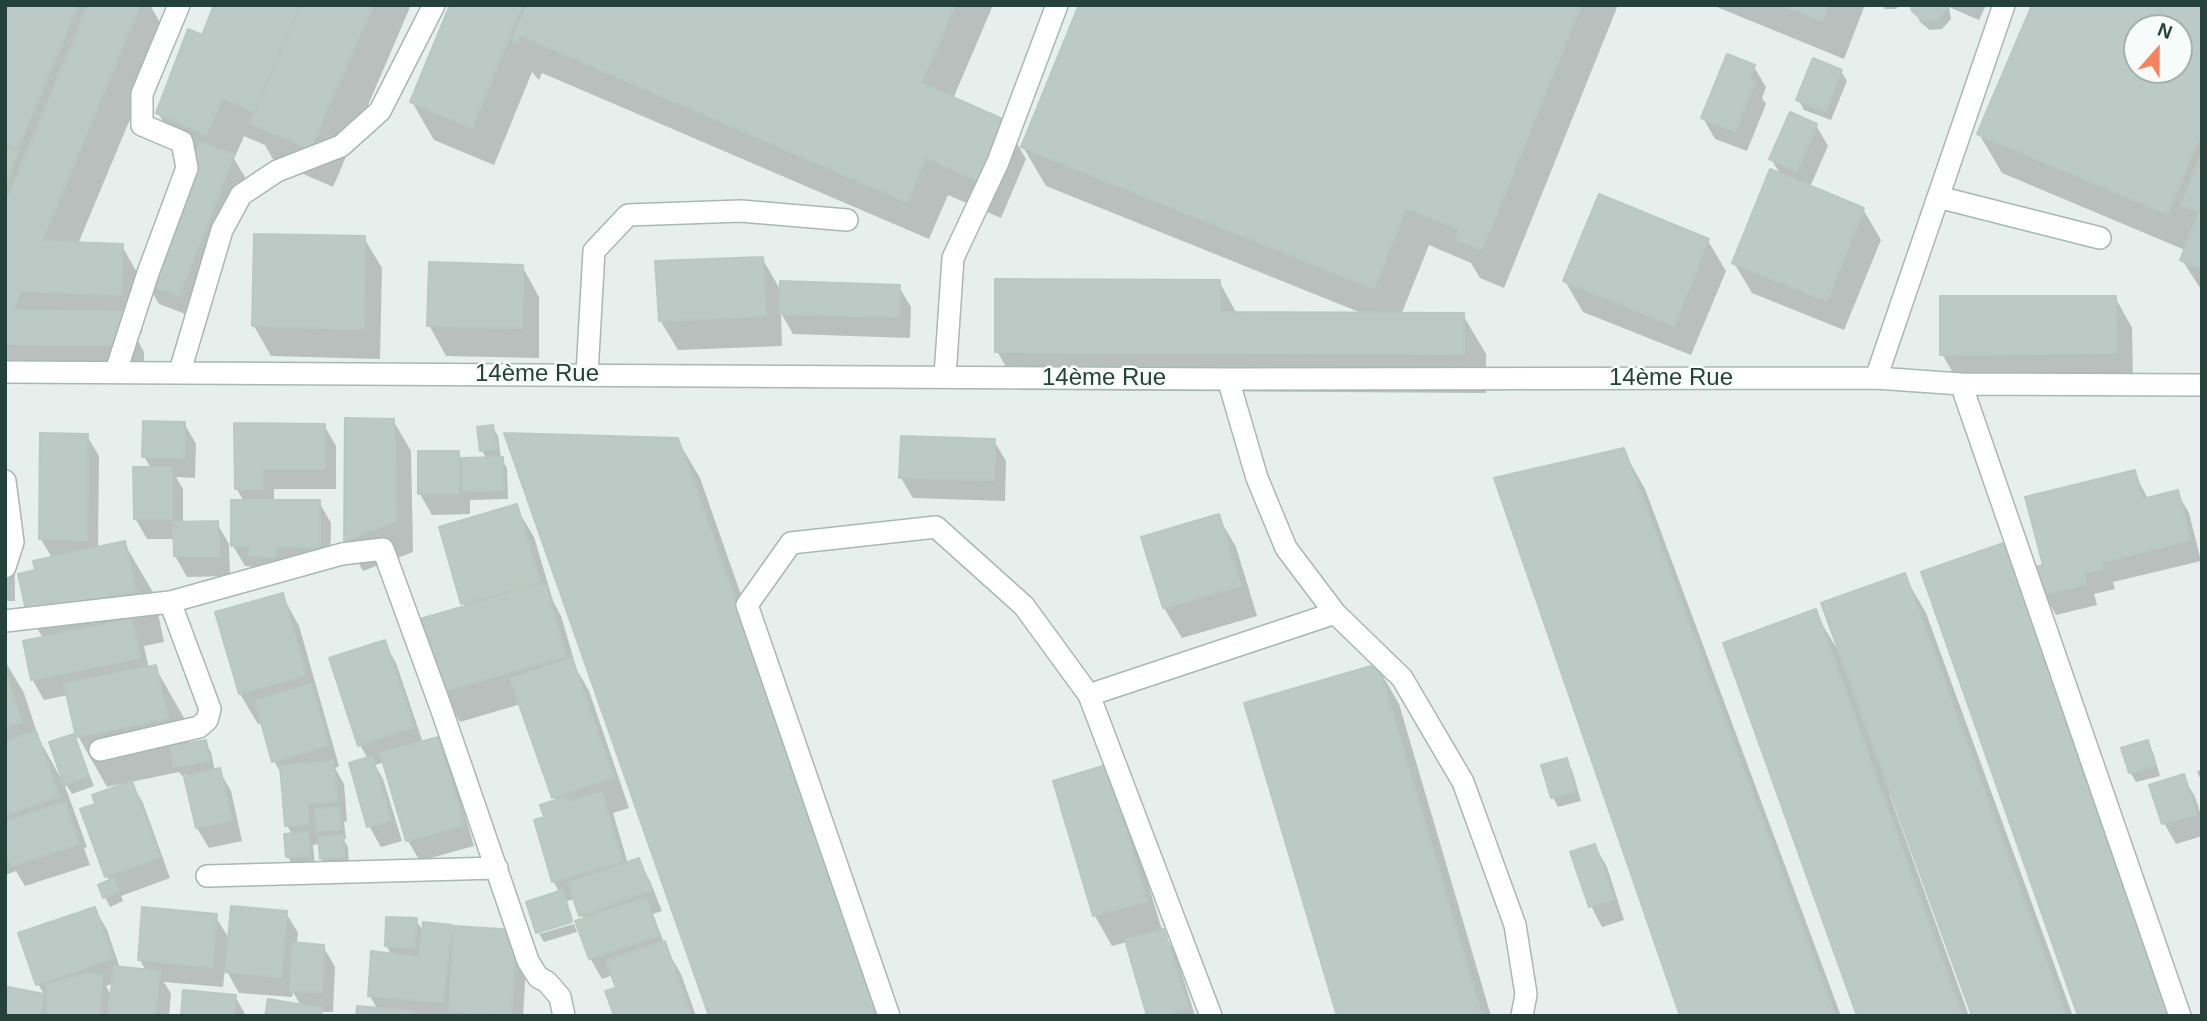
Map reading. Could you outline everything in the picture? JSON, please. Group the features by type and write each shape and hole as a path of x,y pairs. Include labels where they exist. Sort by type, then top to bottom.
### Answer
{"street":[{"path":"116,371 148,272 187,168 182,142 142,125 142,94 179,5"},
{"path":"180,371 222,230 241,195 277,171 341,146 380,111 433,5"},
{"path":"946,376 953,258 998,162 1057,5"},
{"path":"1875,378 2004,5"},
{"path":"1938,197 2100,238"},
{"path":"587,374 594,251 628,215 741,211 847,220"},
{"name":"14ème Rue","path":"5,372 1228,379 1875,378 1961,384 2202,385"},
{"path":"1228,379 1257,478 1286,548 1335,613 1402,678 1462,782 1515,925 1526,994 1522,1016"},
{"path":"1961,384 2180,1016"},
{"path":"5,481 13,542 5,566"},
{"path":"889,1016 747,605 791,543 936,527 1024,606 1089,695 1212,1016"},
{"path":"5,621 170,602 342,554 383,549 528,961 538,977 547,982 560,997 564,1016"},
{"path":"100,750 200,727 207,720 210,709 170,602"},
{"path":"1089,695 1335,613"},
{"path":"207,876 497,868"}],"building":[{"path":"5,5 78,5 18,148 5,143"},
{"path":"88,5 140,5 42,241 123,244 121,295 21,291 13,310 123,312 123,345 5,344 5,205"},
{"path":"214,5 300,5 254,112 222,98 206,135 156,113 188,29 202,35"},
{"path":"301,5 373,5 310,149 250,123"},
{"path":"450,5 522,5 472,128 410,102"},
{"path":"527,5 955,5 921,83 1005,120 979,181 926,158 907,202 520,35 517,43 512,40"},
{"path":"1079,5 1581,5 1482,250 1455,239 1460,229 1406,208 1374,289 1021,147"},
{"path":"1783,5 1828,5 1822,21"},
{"path":"1911,5 1945,5 1946,9 1937,20 1923,21 1912,11"},
{"path":"2032,5 2202,5 2202,132 2167,214 1977,134"},
{"path":"1727,54 1755,65 1750,80 1755,82 1735,131 1701,118"},
{"path":"1813,58 1842,70 1825,111 1796,100"},
{"path":"1790,112 1817,124 1797,171 1769,159"},
{"path":"200,142 234,155 179,296 145,283"},
{"path":"5,147 18,152 5,186"},
{"path":"2202,154 2202,269 2180,260 2199,211 2181,205"},
{"path":"1770,169 1864,208 1827,301 1732,263"},
{"path":"1599,194 1709,239 1674,326 1563,281"},
{"path":"254,234 365,236 364,329 252,326"},
{"path":"763,257 766,316 659,321 655,261"},
{"path":"429,262 523,265 522,328 427,326"},
{"path":"995,279 1220,280 1220,312 1464,313 1464,354 995,352"},
{"path":"780,281 900,285 899,317 779,314"},
{"path":"1940,296 2116,296 2117,353 1940,355"},
{"path":"345,418 394,419 396,521 344,541"},
{"path":"143,421 185,422 184,458 142,457"},
{"path":"234,423 325,424 325,469 263,469 263,489 235,489"},
{"path":"493,425 497,449 480,451 477,427"},
{"path":"40,433 88,434 87,540 39,539"},
{"path":"504,433 678,438 882,1016 709,1016"},
{"path":"901,436 995,439 994,480 899,478"},
{"path":"1624,448 1835,1016 1680,1016 1494,478"},
{"path":"418,451 459,451 459,494 418,494"},
{"path":"503,457 504,490 463,491 463,458"},
{"path":"133,467 172,467 172,519 134,519"},
{"path":"2135,470 2143,499 2178,490 2190,540 2103,562 2104,568 2084,573 2086,584 2042,595 2035,567 2043,565 2025,497"},
{"path":"231,500 320,500 320,547 276,546 276,557 249,556 249,546 231,546"},
{"path":"517,504 540,582 461,604 439,527"},
{"path":"1219,514 1241,586 1163,608 1141,537"},
{"path":"218,521 219,556 174,556 173,522"},
{"path":"125,541 136,591 27,615 18,574 35,570 33,561"},
{"path":"2009,541 2176,1016 2078,1016 1921,572"},
{"path":"1905,573 2066,1016 1972,1016 1821,603"},
{"path":"545,583 566,656 441,692 420,619"},
{"path":"283,593 306,675 239,694 215,612"},
{"path":"1816,609 1962,1016 1857,1016 1723,643"},
{"path":"132,619 140,658 31,680 23,641"},
{"path":"385,640 414,727 358,746 329,658"},
{"path":"572,658 613,777 552,798 510,679"},
{"path":"1378,664 1482,1016 1337,1016 1244,703"},
{"path":"156,665 168,718 76,737 64,684"},
{"path":"5,671 22,722 5,727"},
{"path":"311,684 329,745 272,762 255,701"},
{"path":"36,731 59,796 5,815 5,742"},
{"path":"74,734 89,776 64,785 49,742"},
{"path":"438,737 464,825 406,841 380,753"},
{"path":"206,740 210,760 174,767 170,747"},
{"path":"2148,740 2155,766 2129,773 2121,748"},
{"path":"372,756 391,820 367,827 349,763"},
{"path":"1567,758 1576,791 1551,798 1541,765"},
{"path":"333,761 337,801 307,804 309,824 285,826 280,766"},
{"path":"1106,765 1147,901 1093,916 1053,781"},
{"path":"220,768 232,820 196,828 184,777"},
{"path":"2184,774 2197,814 2162,824 2149,785"},
{"path":"132,781 160,857 105,877 80,809 95,804 92,795"},
{"path":"602,792 622,861 552,882 534,820 544,817 540,805 566,797 568,802"},
{"path":"65,802 79,844 11,866 5,849 5,822"},
{"path":"339,807 341,829 317,831 315,809"},
{"path":"308,832 310,855 286,857 284,834"},
{"path":"343,835 345,856 320,859 318,837"},
{"path":"1595,844 1614,899 1589,907 1570,852"},
{"path":"639,858 651,890 579,916 568,883"},
{"path":"114,878 119,891 103,898 98,885"},
{"path":"562,890 572,922 536,933 526,902"},
{"path":"646,898 659,935 589,959 575,921"},
{"path":"231,906 287,911 281,977 225,972"},
{"path":"95,907 113,958 36,985 18,933"},
{"path":"142,907 217,914 212,967 138,960"},
{"path":"386,917 417,918 415,948 385,946"},
{"path":"423,922 452,925 443,1002 368,996 371,951 419,957"},
{"path":"454,926 516,930 511,1015 449,1011"},
{"path":"1164,929 1188,1008 1162,1016 1147,1016 1125,940"},
{"path":"665,941 691,1016 614,1016 605,991 616,988 606,961"},
{"path":"292,942 324,945 322,992 290,991"},
{"path":"114,966 160,971 155,1016 108,1016"},
{"path":"88,973 102,976 100,1016 47,1016 47,984"},
{"path":"8,987 44,994 40,1016 5,1016"},
{"path":"183,990 236,995 234,1016 181,1016"},
{"path":"268,999 322,1008 321,1016 265,1016"},
{"path":"357,1006 413,1011 413,1016 356,1016"}]}
